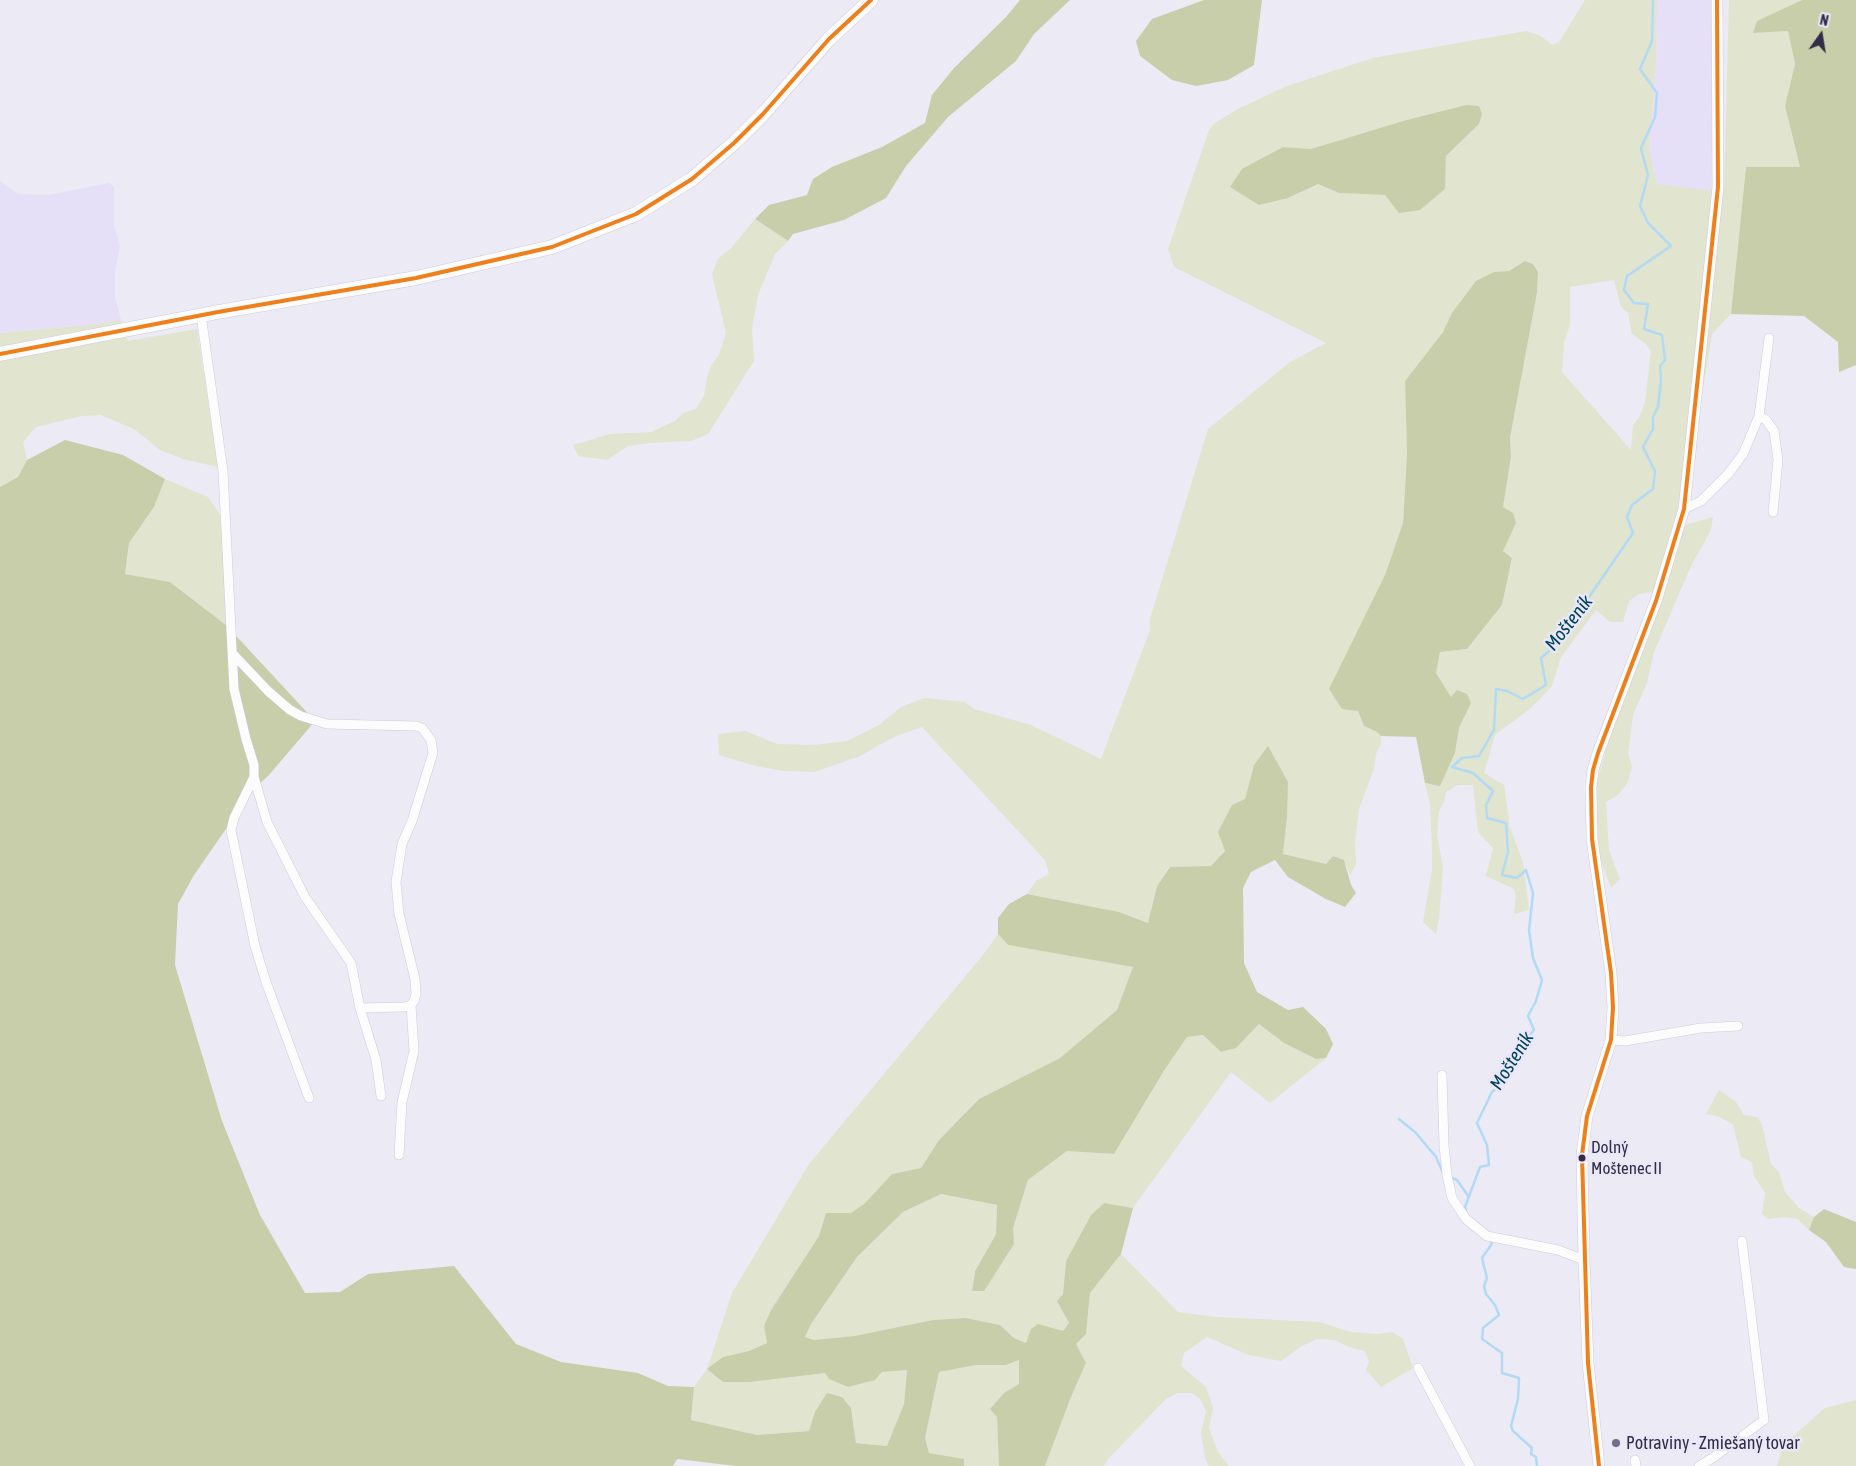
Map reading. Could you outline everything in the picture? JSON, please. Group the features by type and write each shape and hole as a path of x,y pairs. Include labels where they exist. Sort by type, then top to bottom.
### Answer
{"main road":[{"path":"0,354 201,315 446,272 552,247 636,214 692,179 734,143 763,114 830,39 872,0"}],"street":[{"path":"1599,1466 1588,1363 1584,1260 1583,1144 1592,1100 1611,1040 1613,1017 1612,984 1591,824 1591,786 1593,770 1656,601 1684,509 1718,188 1717,0"},
{"path":"201,315 223,471 234,689 254,766 254,777 268,822 305,898 351,963 360,1008 376,1060 380,1096"},
{"path":"1684,509 1701,501 1728,474 1743,454 1759,416 1769,338"},
{"path":"1759,416 1766,420 1774,431 1778,460 1773,512"},
{"path":"233,654 268,691 290,710 301,716 327,724 416,726 422,728 431,740 434,753 412,821 402,844 396,882 399,914 415,979 416,994 412,1005 414,1051 402,1102 398,1155"},
{"path":"254,777 234,818 231,830 255,946 266,982 309,1098"},
{"path":"360,1008 404,1007 412,1005"},
{"path":"1611,1040 1625,1041 1700,1028 1738,1026"},
{"path":"1442,1075 1444,1145 1448,1177 1452,1198 1466,1219 1490,1236 1558,1250 1584,1260"},
{"path":"1698,1466 1714,1457 1764,1420 1742,1241"},
{"path":"1418,1368 1470,1466"}],"shaded area":[{"path":"1657,0 1713,0 1714,192 1657,184 1649,148 1656,65"},
{"path":"0,181 18,194 49,195 109,183 114,187 114,225 120,246 115,272 115,297 121,320 0,333"}],"green space":[{"path":"1020,0 1070,0 1034,34 1016,61 948,117 906,166 886,198 844,220 793,234 788,241 755,219 769,205 807,195 813,179 832,167 882,147 925,123 932,95 954,68 1006,17"},
{"path":"1204,0 1262,0 1254,65 1228,80 1196,86 1172,80 1140,56 1136,41 1152,19"},
{"path":"1585,0 1657,0 1656,65 1649,148 1657,184 1724,192 1729,0 1802,0 1758,21 1753,33 1788,31 1795,64 1785,106 1800,167 1746,167 1731,314 1712,334 1697,425 1685,525 1713,517 1711,530 1691,566 1654,652 1647,683 1633,715 1628,754 1632,766 1628,782 1618,795 1606,802 1609,851 1620,879 1611,888 1596,848 1593,816 1598,778 1613,726 1662,599 1650,592 1639,594 1629,601 1623,622 1610,622 1596,610 1561,657 1552,686 1531,708 1495,735 1484,773 1504,785 1510,828 1523,862 1529,910 1514,914 1516,897 1514,889 1486,876 1493,848 1478,832 1473,785 1458,785 1446,792 1444,802 1439,811 1437,835 1443,868 1436,934 1423,922 1432,870 1430,804 1425,783 1440,785 1455,753 1459,728 1471,703 1451,697 1436,673 1440,652 1467,649 1502,605 1512,559 1503,551 1503,507 1511,457 1510,438 1537,293 1538,272 1533,264 1525,261 1509,271 1494,272 1452,313 1443,332 1405,381 1407,454 1403,523 1385,575 1358,711 1364,726 1381,736 1381,744 1376,754 1374,768 1359,809 1355,841 1356,864 1350,875 1344,860 1333,856 1326,864 1283,854 1287,818 1254,765 1245,799 1225,851 1212,866 1169,867 1157,886 1148,923 1119,912 1027,894 1036,881 1049,874 1045,860 922,727 896,736 860,756 815,772 784,771 756,766 719,755 718,734 745,731 777,744 814,745 847,741 879,725 901,707 924,698 965,702 974,709 1031,725 1101,759 1150,630 1150,619 1208,429 1290,362 1326,343 1174,267 1168,249 1209,130 1215,123 1238,109 1287,86 1373,58 1526,31 1541,36 1552,45 1559,42","holes":["1466,105 1479,124 1446,156 1445,189 1385,195 1339,193 1318,184 1288,198 1283,147 1311,149 1403,121","1614,280 1621,307 1628,313 1632,334 1646,344 1651,351 1645,402 1640,416 1633,425 1631,450 1562,372 1564,342 1570,325 1570,287"]},
{"path":"1802,0 1856,0 1856,365 1839,372 1838,342 1804,316 1731,314 1746,167 1800,167 1785,106 1795,64 1788,31 1753,33 1757,21"},
{"path":"1466,105 1479,106 1482,114 1479,124 1446,156 1445,189 1420,210 1399,213 1385,195 1339,193 1318,184 1288,198 1259,205 1230,187 1242,169 1283,147 1311,149 1403,121"},
{"path":"755,219 788,241 775,254 758,295 752,329 754,361 708,434 691,441 628,446 607,460 578,456 573,445 610,434 651,432 675,421 683,413 696,409 704,396 707,377 712,364 719,355 726,333 712,274 718,259 731,248"},
{"path":"1525,261 1533,264 1538,272 1537,293 1510,438 1511,457 1503,507 1513,513 1516,523 1503,551 1512,558 1502,605 1467,649 1440,652 1436,673 1451,697 1457,690 1467,694 1471,703 1459,728 1455,753 1440,786 1425,783 1416,737 1381,736 1364,726 1358,711 1342,709 1329,689 1385,575 1403,523 1407,454 1405,381 1443,332 1452,313 1476,281 1494,272 1509,271"},
{"path":"121,320 128,341 197,329 218,467 183,459 160,450 134,429 101,415 82,416 36,427 23,442 27,460 18,477 0,487 0,333"},
{"path":"65,440 123,455 165,479 154,507 129,543 125,574 170,582 226,625 315,721 269,775 253,790 194,875 178,904 175,965 222,1121 260,1215 305,1293 340,1292 368,1274 454,1266 516,1344 561,1362 638,1373 668,1386 694,1387 691,1420 757,1435 809,1431 815,1412 827,1393 842,1397 851,1408 856,1443 887,1446 904,1404 907,1370 882,1372 875,1380 848,1387 829,1379 825,1373 750,1382 723,1382 707,1369 723,1357 749,1351 767,1343 764,1326 771,1310 819,1236 826,1213 851,1213 865,1203 892,1174 921,1168 939,1140 979,1099 1060,1058 1117,1010 1133,967 1008,945 998,934 998,918 1009,904 1027,894 1119,912 1148,923 1157,886 1170,867 1211,866 1225,851 1218,832 1232,805 1245,799 1254,765 1268,746 1288,782 1283,854 1326,864 1333,856 1344,860 1351,885 1356,893 1345,907 1326,899 1288,877 1275,860 1251,872 1243,888 1244,963 1257,992 1288,1010 1303,1007 1326,1029 1333,1044 1326,1058 1316,1059 1284,1043 1259,1024 1236,1048 1221,1052 1203,1035 1187,1037 1165,1069 1114,1154 1067,1151 1028,1180 1013,1228 1014,1244 984,1291 972,1291 975,1271 996,1234 997,1205 941,1194 903,1212 857,1257 811,1324 805,1337 814,1340 854,1336 933,1320 966,1318 1000,1325 1014,1338 1026,1343 1031,1329 1038,1324 1063,1331 1069,1323 1057,1301 1063,1294 1066,1261 1091,1215 1104,1203 1133,1208 1121,1254 1090,1293 1086,1334 1076,1344 1086,1363 1045,1466 999,1466 997,1417 990,1409 1004,1393 1019,1384 1019,1360 1006,1365 976,1365 939,1372 925,1438 929,1453 964,1459 964,1466 736,1466 677,1459 673,1466 0,1466 0,487 18,477 27,460"},
{"path":"165,479 208,497 222,518 226,625 170,582 125,574 129,543 154,507"},
{"path":"998,934 1008,945 1134,967 1117,1010 1060,1058 979,1099 939,1140 921,1168 892,1174 865,1203 851,1213 826,1213 819,1236 771,1310 764,1326 767,1343 749,1351 723,1357 750,1382 825,1373 875,1380 882,1372 907,1370 904,1404 888,1446 856,1443 851,1408 815,1412 810,1431 757,1435 691,1420 694,1387 707,1369 732,1293 809,1164 983,955"},
{"path":"1259,1024 1284,1043 1315,1059 1326,1058 1270,1103 1231,1072 1133,1208 1104,1203 1091,1215 1066,1261 1063,1294 1057,1301 1069,1323 1063,1331 1026,1343 1014,1338 1000,1325 966,1318 933,1320 854,1336 814,1340 805,1337 811,1324 857,1257 903,1212 941,1194 997,1205 996,1234 975,1270 972,1290 984,1290 1013,1244 1013,1228 1028,1180 1067,1151 1114,1154 1165,1069 1187,1037 1203,1035 1221,1052 1236,1048"},
{"path":"1719,1090 1736,1102 1744,1115 1757,1117 1762,1125 1771,1164 1779,1172 1785,1192 1799,1208 1814,1217 1809,1230 1797,1219 1785,1217 1768,1219 1762,1214 1765,1193 1754,1176 1752,1162 1741,1157 1733,1124 1717,1116 1706,1114"},
{"path":"1824,1209 1856,1222 1856,1269 1844,1267 1826,1242 1809,1230 1814,1217"},
{"path":"1121,1254 1178,1312 1216,1317 1319,1322 1351,1332 1377,1334 1392,1332 1403,1339 1413,1368 1381,1387 1366,1370 1369,1361 1365,1351 1349,1347 1334,1340 1317,1339 1302,1346 1281,1361 1249,1355 1207,1337 1184,1353 1181,1366 1206,1387 1213,1408 1209,1428 1218,1452 1229,1466 1209,1466 1205,1458 1201,1433 1206,1411 1200,1399 1192,1393 1177,1393 1166,1399 1108,1459 1104,1466 1045,1466 1071,1397 1086,1364 1076,1344 1086,1334 1090,1293"},
{"path":"1020,1360 1020,1384 1004,1393 997,1417 999,1466 964,1466 964,1459 929,1453 925,1438 939,1372 976,1365 1006,1365"},
{"path":"1856,1400 1856,1466 1777,1466 1783,1445 1825,1408"}],"waterway":[{"name":"Mošteník","path":"1466,1212 1465,1207 1480,1167 1489,1165 1487,1145 1477,1123 1492,1092 1508,1075 1509,1059 1534,1030 1528,1016 1536,1001 1542,980 1533,958 1529,930 1533,893 1526,870 1517,878 1502,875 1508,852 1506,823 1487,818 1486,805 1493,791 1473,773 1452,767 1462,758 1479,756 1494,730 1496,689 1507,691 1523,699 1546,685 1541,658 1556,645 1633,533 1627,517 1632,505 1653,489 1655,471 1643,447 1653,429 1653,417 1658,407 1661,380 1660,366 1665,360 1662,335 1644,329 1648,304 1634,303 1624,290 1627,276 1671,246 1648,223 1640,206 1648,175 1641,148 1655,117 1657,93 1640,69 1652,41 1653,0"},
{"path":"1399,1119 1416,1133 1436,1157 1443,1173"},
{"path":"1449,1177 1457,1180 1469,1197"},
{"name":"Mošteník","path":"1490,1239 1492,1240 1491,1245 1482,1258 1487,1278 1484,1286 1486,1294 1495,1305 1499,1315 1483,1328 1482,1339 1502,1353 1502,1373 1519,1378 1518,1399 1511,1426 1513,1431 1532,1448 1531,1454 1536,1457 1537,1466"}],"transit line":[{"path":"0,354 218,312 416,278 552,247 636,214 692,179 734,143 763,114 829,39 871,0"},
{"path":"1599,1466 1588,1363 1582,1155 1587,1116 1611,1040 1613,1007 1611,973 1592,839 1591,787 1598,753 1656,601 1684,509 1718,187 1717,0"}],"place":[{"name":"Dolný Moštenec II","path":"1582,1158"},
{"name":"Potraviny - Zmiešaný tovar","path":"1616,1443"}]}
